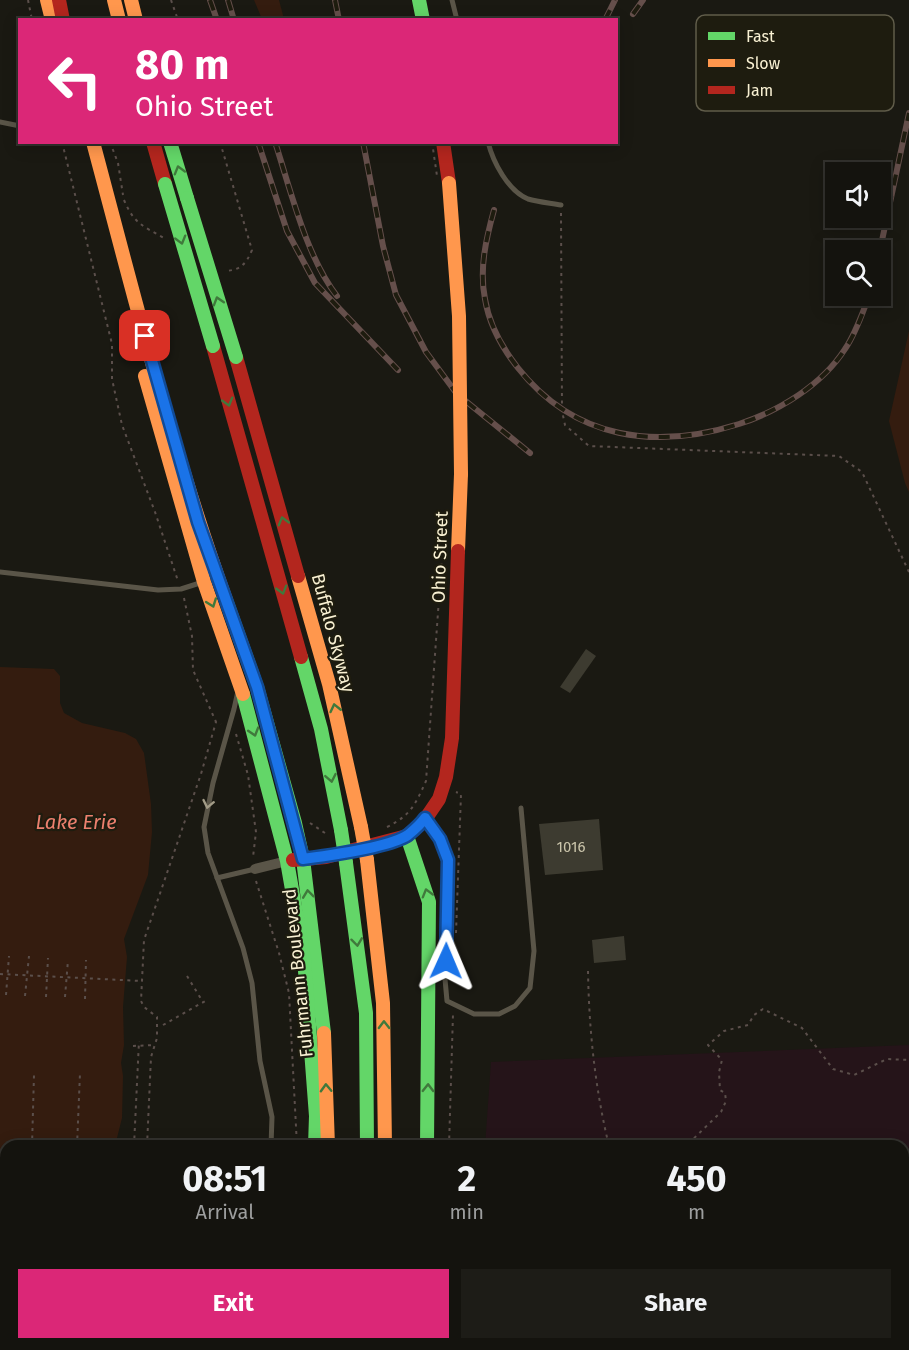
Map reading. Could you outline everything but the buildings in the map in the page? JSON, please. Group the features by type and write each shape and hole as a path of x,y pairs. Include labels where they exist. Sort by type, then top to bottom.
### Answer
{"main road":[{"path":"47,0 52,18"},
{"path":"59,0 63,18"},
{"path":"114,0 118,18"},
{"path":"131,0 136,18"},
{"path":"419,0 423,18"},
{"name":"Fuhrmann Boulevard","path":"85,144 158,426 211,580 257,687 303,859 325,1041 328,1140"},
{"name":"Fuhrmann Boulevard","path":"94,144 198,522 211,580 260,752 287,861 303,958 316,1116 315,1140"},
{"name":"Buffalo Skyway","path":"154,144 321,729 335,833 346,863 366,1013 367,1140"},
{"name":"Buffalo Skyway","path":"171,144 236,357 329,684 361,827 367,860 383,1003 385,1140"},
{"name":"Ohio Street","path":"287,861 335,854 407,836 425,818 439,799 446,777 453,738 461,474 459,316 449,183 443,144"},
{"path":"407,836 429,902 426,1140"}],"street":[{"path":"254,864 287,861"}],"lane":[{"path":"452,0 456,18"},
{"path":"0,122 18,126"},
{"path":"489,144 492,158 507,182 526,198 561,205"},
{"path":"0,572 158,590 181,589 211,580"},
{"path":"238,676 238,691 234,709 213,783 204,827 208,853 243,948 252,983 260,1061 272,1117 271,1140"},
{"path":"425,818 440,839 448,860 445,979 447,1001 474,1014 499,1014 515,1006 530,988 534,951 521,808"},
{"path":"217,878 254,864"}],"path":[{"path":"28,0 32,18"},
{"path":"171,0 177,18"},
{"path":"62,144 112,344 112,379 122,425 176,575"},
{"path":"561,205 562,411 565,425 589,446 839,456 862,472 909,572"},
{"path":"383,828 404,818 428,782 445,510"},
{"path":"147,1140 151,1057 157,1038 157,1017 144,1007 141,1001 144,940 201,774 216,722 193,670 192,636 184,598"},
{"path":"216,722 225,726"},
{"path":"234,730 248,775 256,832 254,864"},
{"path":"456,937 461,794 459,793"},
{"path":"307,820 312,826 335,833"},
{"path":"256,832 263,830"},
{"path":"256,882 279,952 289,993 297,1140"},
{"path":"6,995 9,956"},
{"path":"26,996 28,956"},
{"path":"46,997 48,958"},
{"path":"65,997 68,960"},
{"path":"85,999 86,960"},
{"path":"588,971 589,1018 595,1070 608,1140"},
{"path":"0,974 142,981"},
{"path":"187,976 203,1003"},
{"path":"164,1026 207,1000"},
{"path":"692,1140 721,1112 726,1101 725,1093 720,1090 719,1072 722,1060 708,1045 724,1031 748,1025 754,1015 763,1009 802,1028 833,1069 854,1075 887,1059 909,1060"},
{"path":"449,1140 453,1012"},
{"path":"135,1140 139,1041"},
{"path":"133,1046 154,1045"},
{"path":"77,1140 80,1073"},
{"path":"32,1140 34,1075"}],"shaded area":[{"path":"909,1045 909,1140 485,1140 491,1062"}],"water":[{"path":"254,0 279,0 284,18 262,18"},
{"path":"909,331 909,492 889,421"},
{"name":"Lake Erie","path":"0,667 54,669 60,676 60,703 64,713 82,723 125,733 136,739 144,753 151,804 152,832 148,875 124,939 127,957 123,1007 124,1045 121,1063 122,1118 116,1140 0,1140"}],"railway":[{"path":"210,0 216,18"},
{"path":"228,0 233,18"},
{"path":"335,0 339,18"},
{"path":"606,18 615,0"},
{"path":"633,14 643,0"},
{"path":"882,240 909,113"},
{"path":"259,144 287,231 315,283 398,370"},
{"path":"276,144 308,243 316,262 337,296"},
{"path":"363,144 383,246 396,295 426,352 457,394 530,453"},
{"path":"494,210 484,254 483,288 493,327 507,353 540,392 565,411 591,424 619,433 648,437 708,432 739,424 769,412 812,385 835,362 852,336 865,306"}],"traffic: fast":[{"path":"419,0 423,18"},
{"path":"171,144 187,198"},
{"path":"165,184 213,346"},
{"path":"187,198 236,357"},
{"path":"226,600 257,687 295,823 303,859 324,1033"},
{"path":"301,657 321,729 341,830"},
{"path":"243,694 287,861 304,958 316,1116 315,1140"},
{"path":"341,830 346,863"},
{"path":"407,836 429,902 427,1140"},
{"path":"346,863 366,1013 367,1140"}],"traffic: slow":[{"path":"47,0 52,18"},
{"path":"114,0 118,18"},
{"path":"131,0 136,18"},
{"path":"94,144 171,430 226,600"},
{"path":"449,183 459,316 461,474"},
{"path":"145,376 204,582 243,694"},
{"path":"458,551 461,474"},
{"path":"298,576 329,684 361,827"},
{"path":"361,827 367,860"},
{"path":"367,860 383,1003 385,1140"},
{"path":"324,1033 328,1140"}],"traffic: jam":[{"path":"59,0 63,18"},
{"path":"154,144 165,184"},
{"path":"443,144 449,183"},
{"path":"213,346 301,657"},
{"path":"236,357 298,576"},
{"path":"293,860 326,857 407,836 424,821 439,799 446,777 452,738 458,551"}],"route":[{"path":"145,336 198,522 257,687 303,859 326,856 407,836 425,818 440,839 448,860 446,961"}]}
